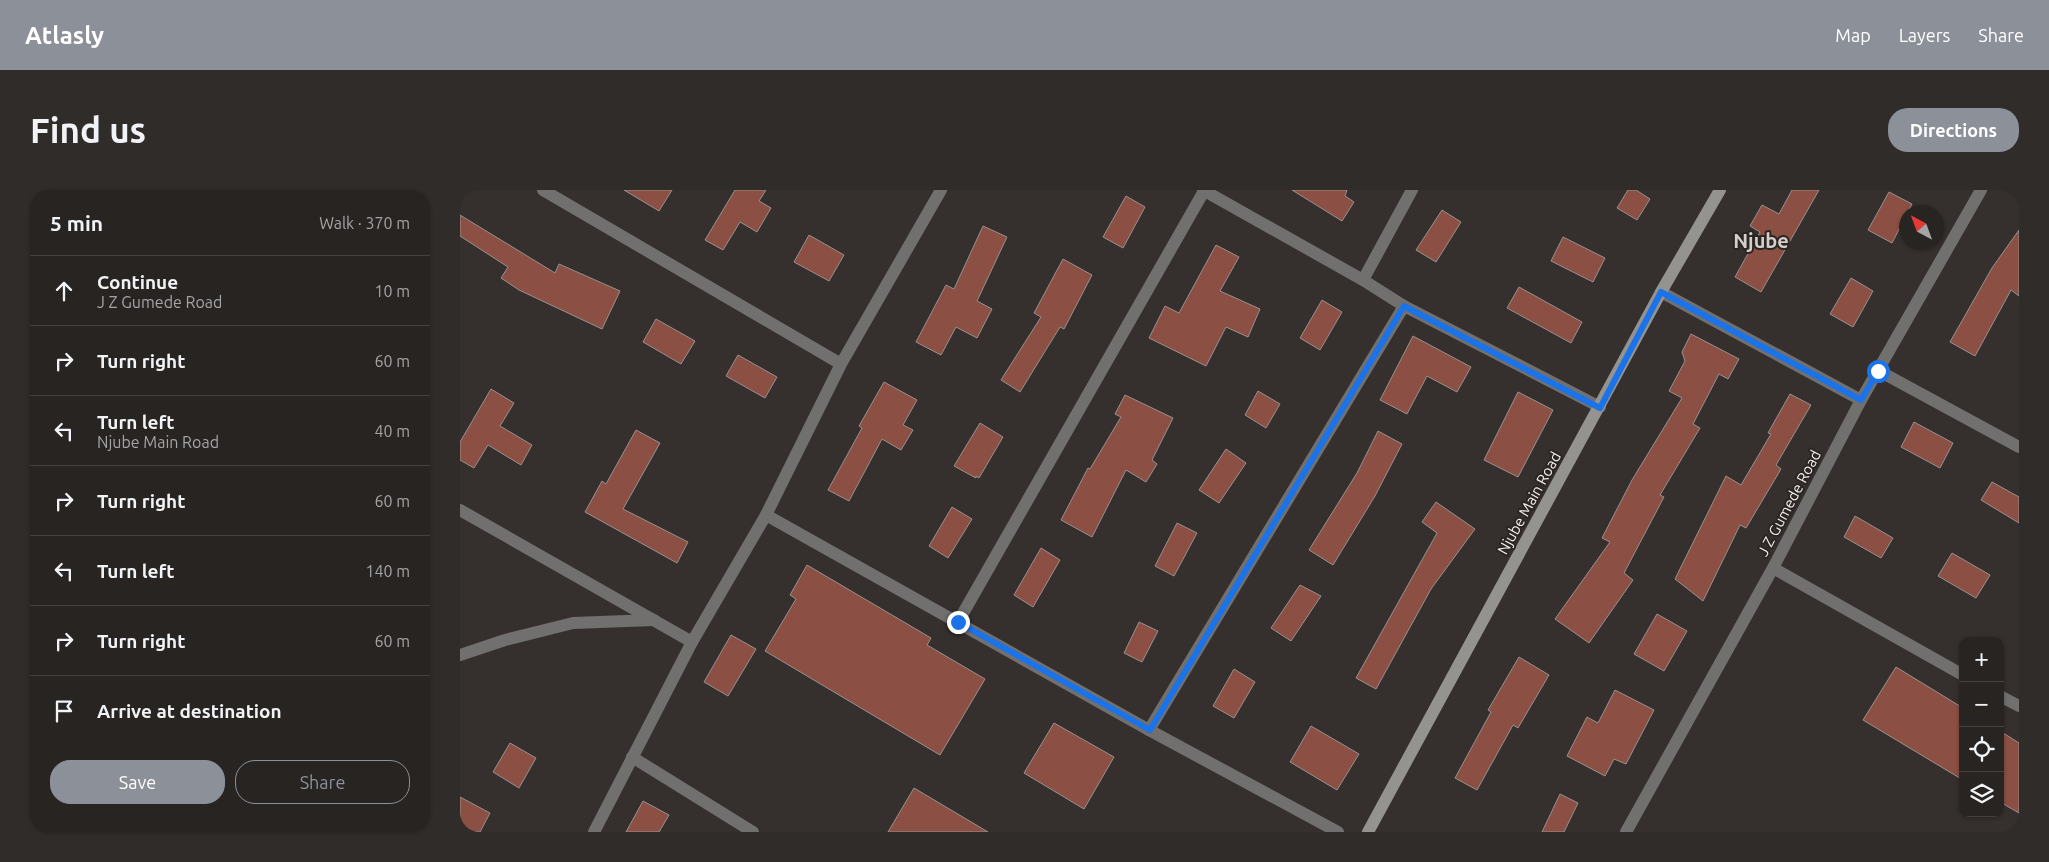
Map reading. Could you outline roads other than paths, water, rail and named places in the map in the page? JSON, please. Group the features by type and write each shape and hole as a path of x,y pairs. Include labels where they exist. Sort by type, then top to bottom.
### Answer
{"street":[{"path":"544,190 841,364"},
{"path":"594,832 692,642 766,515 841,364 941,190"},
{"path":"958,622 1203,190 1363,280 1404,306 1600,408"},
{"path":"1363,280 1412,190"},
{"name":"Njube Main Road","path":"1368,832 1600,408 1661,292 1720,190"},
{"name":"J Z Gumede Road","path":"1626,832 1773,568 1861,400 1981,190"},
{"path":"1661,292 1861,400"},
{"path":"1150,730 1404,306"},
{"path":"1878,371 2019,447"},
{"path":"460,510 692,642"},
{"path":"766,515 1150,730 1338,832"},
{"path":"1773,568 1959,673"},
{"path":"460,655 505,640 573,623 654,620"},
{"path":"2004,698 2019,706"},
{"path":"632,757 753,832"}],"district":[{"name":"Njube","path":"1761,240"}]}
